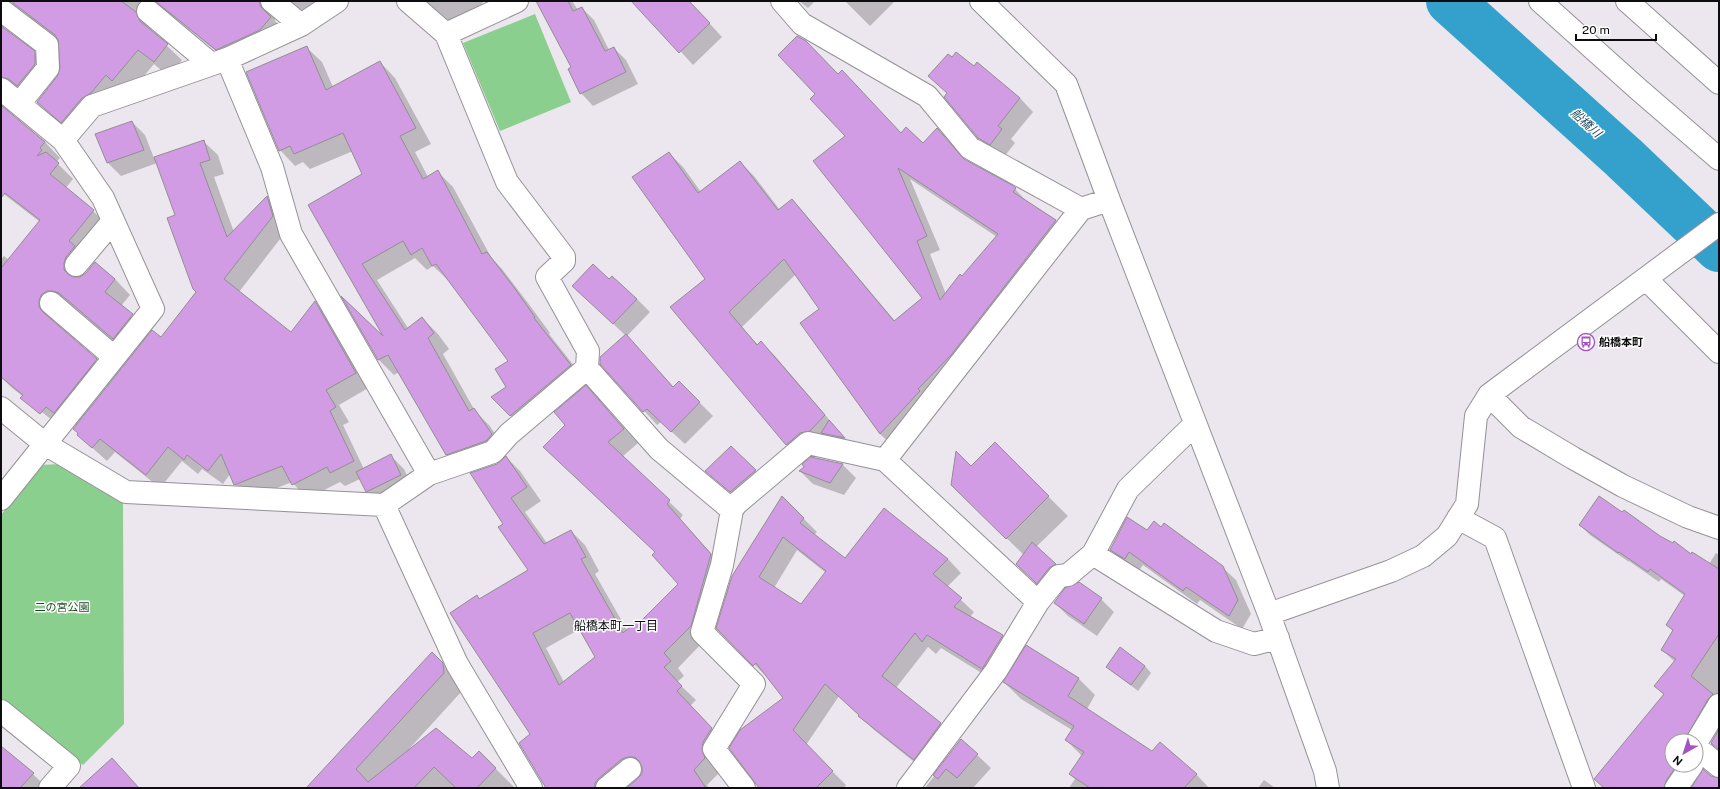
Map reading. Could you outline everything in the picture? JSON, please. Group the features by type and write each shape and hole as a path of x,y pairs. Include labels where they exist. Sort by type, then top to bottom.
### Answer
{"street":[{"path":"272,1 301,25"},
{"path":"63,140 92,106 219,62 301,25 336,1"},
{"path":"408,1 446,34 507,182 564,257 564,261 547,277 588,351 587,368 659,449 732,510"},
{"path":"446,34 517,1"},
{"path":"782,1 802,24 927,96 970,148 1081,209"},
{"path":"981,1 1066,84 1109,200 1269,614 1270,640 1325,771 1328,788"},
{"path":"1540,1 1719,160"},
{"path":"1626,1 1719,83"},
{"path":"1,10 46,45 48,68 19,104"},
{"path":"148,10 219,62 272,167 291,234 429,474"},
{"path":"1,89 63,140 102,198 153,309 1,499"},
{"path":"885,460 1081,209 1109,200"},
{"path":"76,265 113,221"},
{"path":"1269,614 1391,571 1423,556 1447,536 1467,504 1476,416 1489,395 1719,224"},
{"path":"1646,279 1719,352"},
{"path":"51,303 114,357"},
{"path":"1,408 45,444 126,492 384,505 429,474 493,452 509,434 587,368"},
{"path":"1489,395 1521,427 1573,458 1623,486 1688,517 1719,528"},
{"path":"908,788 996,671 1038,602 1059,576 1068,575 1093,554 1128,489 1195,424"},
{"path":"744,788 714,748 754,684 702,632 722,565 732,510 736,504 808,443 885,460 1038,602"},
{"path":"384,505 457,664 531,788"},
{"path":"1458,518 1495,538 1584,788"},
{"path":"1093,554 1216,631 1254,644 1270,640"},
{"path":"1704,736 1719,705"},
{"path":"1,711 69,766 50,788"},
{"path":"1704,758 1719,766"},
{"path":"607,788 630,769"},
{"path":"1676,788 1685,773"}],"green space":[{"path":"535,14 571,102 500,131 463,43"},
{"name":"二の宮公園","path":"61,464 123,503 124,724 83,765 1,699 1,515 40,465"}],"building":[{"path":"14,1 121,1 136,12 140,21 168,44 154,62 138,50 112,81 106,75 91,93 82,98 61,123 37,102 58,75 60,67 58,40 55,35 13,3"},
{"path":"155,1 260,1 260,6 271,17 260,30 216,50"},
{"path":"536,1 568,1 573,11 582,7 605,51 614,47 626,72 580,94 568,69 571,67"},
{"path":"631,1 689,1 710,23 679,53"},
{"path":"1,26 35,51 35,64 17,86 9,79 1,77"},
{"path":"797,36 806,41 838,74 842,70 901,133 906,127 923,143 937,128 964,159 1012,185 1016,188 1013,192 1056,220 952,354 918,389 920,391 880,434 800,323 819,309 784,259 729,312 757,345 761,341 825,415 810,431 800,433 786,445 670,307 705,279 632,177 669,152 698,193 740,161 778,210 792,199 894,321 922,298 813,161 845,136 810,99 815,94 778,55","holes":["898,168 998,234 962,276 960,274 940,300 917,241 927,236"]},
{"path":"307,46 326,90 380,61 416,128 400,136 423,179 438,170 482,254 487,252 516,290 535,317 534,318 571,365 510,416 491,397 506,387 495,369 508,361 436,264 432,266 422,248 411,255 403,241 362,264 405,330 422,317 434,333 428,338 469,411 474,408 492,434 486,441 446,455 388,355 378,360 341,296 383,336 308,205 362,174 343,133 294,154 290,146 279,151 246,72"},
{"path":"956,52 974,66 977,62 1020,98 998,126 1002,129 990,145 978,138 944,97 947,93 928,76 948,54 952,57"},
{"path":"1,105 45,142 40,148 42,150 37,156 46,152 59,163 50,174 94,210 69,241 75,246 66,257 64,270 73,277 80,277 86,273 95,262 115,279 105,292 133,314 113,339 59,293 47,291 41,295 39,307 43,312 97,359 54,413 46,407 40,414 20,398 23,395 1,377 1,268 40,220 5,193 1,198"},
{"path":"132,121 144,150 107,163 95,134"},
{"path":"204,140 210,160 200,163 227,237 267,196 273,216 224,279 291,332 315,301 356,373 326,390 336,407 330,411 354,461 330,473 327,467 292,485 282,466 234,485 221,454 208,471 187,455 184,460 168,447 146,475 100,439 92,448 77,435 78,433 73,429 152,330 161,337 196,292 193,289 167,218 175,215 154,157"},
{"path":"593,264 609,279 612,276 637,299 613,324 572,286"},
{"path":"626,334 673,387 679,381 700,402 671,432 647,409 643,412 600,364 600,357"},
{"path":"586,385 624,429 608,442 670,500 667,504 711,554 691,626 664,653 671,661 664,667 682,686 677,691 712,728 703,742 702,749 705,758 694,770 706,788 627,788 642,774 642,767 639,761 635,757 628,757 622,759 599,778 595,783 595,788 546,788 519,743 530,734 450,613 477,595 479,599 528,570 498,527 503,524 470,473 497,464 506,456 527,487 511,498 544,544 571,530 586,557 581,559 623,633 637,621 639,623 678,584 652,555 655,552 543,447 565,425 554,412","holes":["570,613 595,657 559,685 533,633"]},
{"path":"829,420 845,438 821,433"},
{"path":"995,442 1049,496 1006,539 951,485 956,451 971,466"},
{"path":"731,446 756,470 730,492 705,471"},
{"path":"391,454 401,475 366,492 356,472"},
{"path":"811,457 843,464 830,483 799,471 804,467 802,464"},
{"path":"782,496 804,518 800,523 845,558 884,508 948,559 933,574 962,598 954,607 1003,635 982,669 927,635 922,642 915,633 882,676 941,723 914,760 858,716 859,715 825,684 793,730 833,771 816,788 759,788 729,748 740,730 783,698 756,663 753,666 716,628 732,576","holes":["783,537 826,571 801,604 759,577"]},
{"path":"1599,496 1622,512 1624,510 1660,536 1673,543 1674,541 1691,554 1692,552 1719,569 1719,634 1691,676 1713,694 1708,699 1689,733 1664,733 1664,773 1672,773 1666,781 1664,788 1604,788 1594,779 1664,694 1654,686 1676,659 1661,650 1673,630 1666,625 1685,594 1650,569 1648,572 1619,552 1618,553 1579,525"},
{"path":"1127,517 1147,530 1154,521 1161,527 1164,523 1223,566 1238,600 1229,616 1186,587 1183,591 1129,552 1125,559 1110,550"},
{"path":"1032,542 1056,564 1049,568 1037,584 1016,564"},
{"path":"1079,582 1102,598 1084,624 1054,603 1065,588"},
{"path":"1026,645 1079,678 1068,696 1152,751 1160,742 1197,774 1184,788 1090,788 1069,774 1084,752 1065,740 1074,726 1003,682"},
{"path":"1120,647 1145,666 1131,685 1106,667"},
{"path":"432,652 443,663 444,673 356,769 368,782 436,728 472,758 479,751 496,768 477,788 456,788 434,767 414,788 306,788"},
{"path":"1719,729 1719,750 1711,743"},
{"path":"961,739 978,754 957,778 946,769 938,779 933,775"},
{"path":"1,746 34,773 20,788 1,788"},
{"path":"112,758 139,788 79,788"},
{"path":"1704,770 1711,776 1719,778 1719,788 1691,788 1700,773 1704,773"}],"waterway":[{"name":"船橋川","path":"1450,1 1623,157 1719,248"}],"place":[{"name":"船橋本町","path":"1586,342"}],"district":[{"name":"船橋本町一丁目","path":"616,626"}]}
